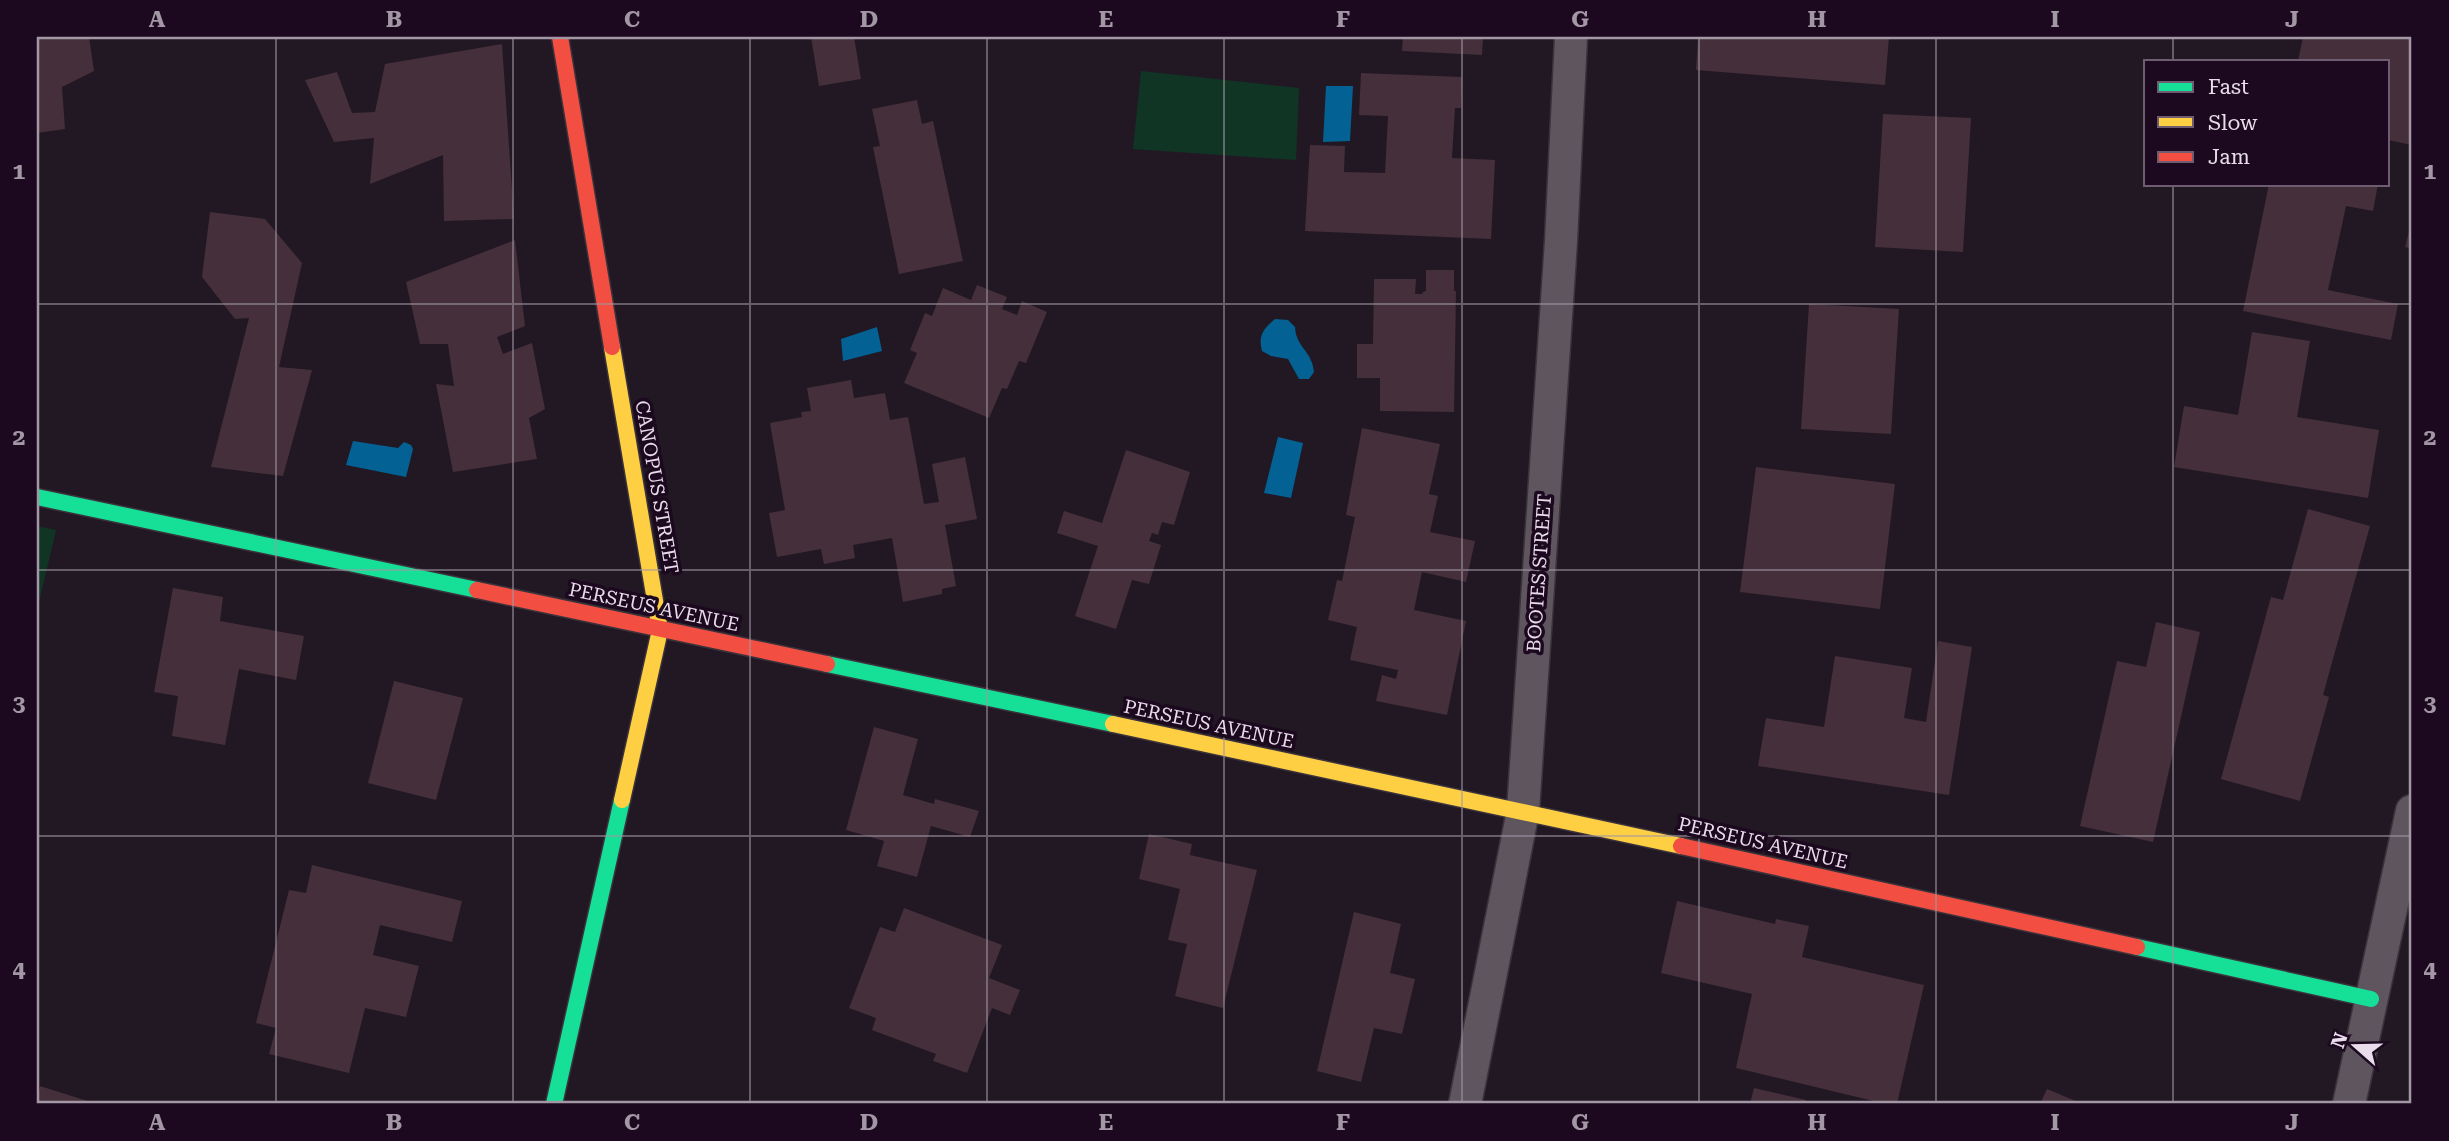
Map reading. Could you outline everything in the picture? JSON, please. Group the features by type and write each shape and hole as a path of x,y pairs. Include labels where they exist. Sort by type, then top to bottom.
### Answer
{"street":[{"name":"CANOPUS STREET","path":"554,1104 660,630 560,37"},
{"name":"BOOTES STREET","path":"1465,1104 1523,811 1561,241 1571,37"},
{"name":"PERSEUS AVENUE","path":"37,498 1523,811 2371,999"},
{"path":"2349,1104 2412,811"}],"green space":[{"path":"1141,71 1299,88 1296,160 1133,149"},
{"path":"37,526 56,530 37,611"}],"water":[{"path":"1326,86 1353,86 1350,141 1323,142"},
{"path":"1275,319 1288,320 1295,327 1298,340 1313,365 1314,372 1309,379 1299,379 1288,359 1271,356 1262,351 1262,333"},
{"path":"877,327 882,351 843,361 841,339"},
{"path":"1278,437 1303,443 1291,498 1264,493"},
{"path":"353,441 398,448 404,442 411,445 413,449 406,477 346,465"}],"building":[{"path":"37,37 89,37 94,71 62,87 65,129 37,133"},
{"path":"811,37 854,37 861,79 819,86"},
{"path":"1403,37 1483,37 1482,55 1402,51"},
{"path":"1698,37 1889,37 1885,85 1696,70"},
{"path":"2303,37 2412,37 2412,145 2390,140 2390,60 2298,60"},
{"path":"502,44 514,219 444,221 443,155 370,184 374,138 334,142 305,80 337,72 352,113 375,112 385,64"},
{"path":"1361,73 1462,77 1461,108 1455,108 1452,158 1495,160 1491,239 1305,231 1310,145 1345,146 1344,172 1385,173 1388,116 1359,115"},
{"path":"917,100 922,124 933,121 963,261 899,274 873,147 880,146 872,109"},
{"path":"1883,114 1971,118 1963,252 1875,247"},
{"path":"2269,186 2378,186 2373,211 2346,206 2328,290 2398,304 2391,340 2243,311"},
{"path":"210,212 265,219 302,263 279,367 312,370 283,476 211,467 249,318 235,319 202,277"},
{"path":"2412,224 2412,249 2405,247"},
{"path":"515,240 525,326 497,337 503,354 532,343 545,409 529,418 537,459 453,472 436,384 454,386 448,344 420,344 406,282"},
{"path":"1426,270 1454,270 1454,412 1380,411 1380,378 1357,378 1357,344 1373,344 1374,279 1416,279 1415,294 1422,294 1426,291"},
{"path":"977,285 1007,297 1002,309 1017,315 1022,301 1047,312 1026,363 1019,361 1007,389 1002,388 989,418 904,383 917,353 910,350 925,313 932,316 943,288 971,300"},
{"path":"1809,304 1899,309 1891,434 1801,429"},
{"path":"2252,332 2310,341 2297,417 2379,430 2368,498 2174,467 2184,406 2238,415"},
{"path":"851,380 854,398 885,393 890,420 908,417 924,504 939,502 932,464 965,457 977,519 945,525 956,586 942,589 942,594 903,602 892,538 853,545 855,558 824,564 821,549 777,557 769,513 785,510 770,423 802,417 801,412 811,411 807,388"},
{"path":"1362,428 1440,444 1429,494 1438,496 1430,532 1475,541 1466,582 1422,572 1414,610 1466,621 1447,715 1376,701 1382,675 1396,679 1398,670 1350,660 1357,627 1328,620 1337,580 1342,581 1355,517 1346,515"},
{"path":"1126,450 1190,472 1174,525 1162,522 1158,535 1152,533 1149,541 1161,545 1149,584 1132,580 1116,629 1075,616 1098,546 1057,533 1064,511 1102,523"},
{"path":"1756,467 1895,484 1880,609 1740,592"},
{"path":"2308,509 2370,526 2323,695 2329,697 2300,801 2221,779 2271,597 2283,600"},
{"path":"173,588 223,597 220,621 304,636 296,680 239,669 225,745 172,736 178,696 154,692"},
{"path":"2156,622 2200,632 2153,842 2080,826 2117,661 2146,667"},
{"path":"1938,641 1972,647 1949,795 1758,766 1766,718 1824,727 1835,656 1912,668 1904,718 1926,722"},
{"path":"394,681 463,698 436,800 368,783"},
{"path":"874,727 918,739 903,795 934,804 935,799 979,811 970,837 931,826 917,877 877,866 884,841 846,830"},
{"path":"1149,834 1192,844 1190,855 1257,870 1223,1008 1175,996 1187,944 1168,940 1180,889 1139,879"},
{"path":"312,865 462,901 452,942 380,925 373,955 419,966 406,1017 365,1008 349,1073 269,1054 276,1028 256,1023 289,890 306,893"},
{"path":"1677,901 1775,924 1776,919 1809,926 1802,957 1924,985 1897,1104 1886,1104 1736,1068 1752,994 1661,973"},
{"path":"904,908 1002,945 989,978 1020,990 1010,1015 992,1008 967,1073 933,1061 936,1054 872,1030 876,1018 849,1008 880,927 895,932"},
{"path":"1354,912 1401,924 1390,973 1415,979 1402,1034 1374,1028 1361,1082 1317,1071"},
{"path":"40,1086 97,1104 37,1104"},
{"path":"1754,1088 1806,1100 1805,1104 1750,1104"},
{"path":"2047,1089 2083,1104 2040,1104"}],"traffic: fast":[{"path":"37,497 477,590"},
{"path":"827,664 1113,724"},
{"path":"554,1104 622,800"},
{"path":"2137,947 2371,999"}],"traffic: slow":[{"path":"612,347 660,630 622,800"},
{"path":"1113,724 1681,846"}],"traffic: jam":[{"path":"560,37 612,347"},
{"path":"477,590 827,664"},
{"path":"1681,846 2137,947"}]}
